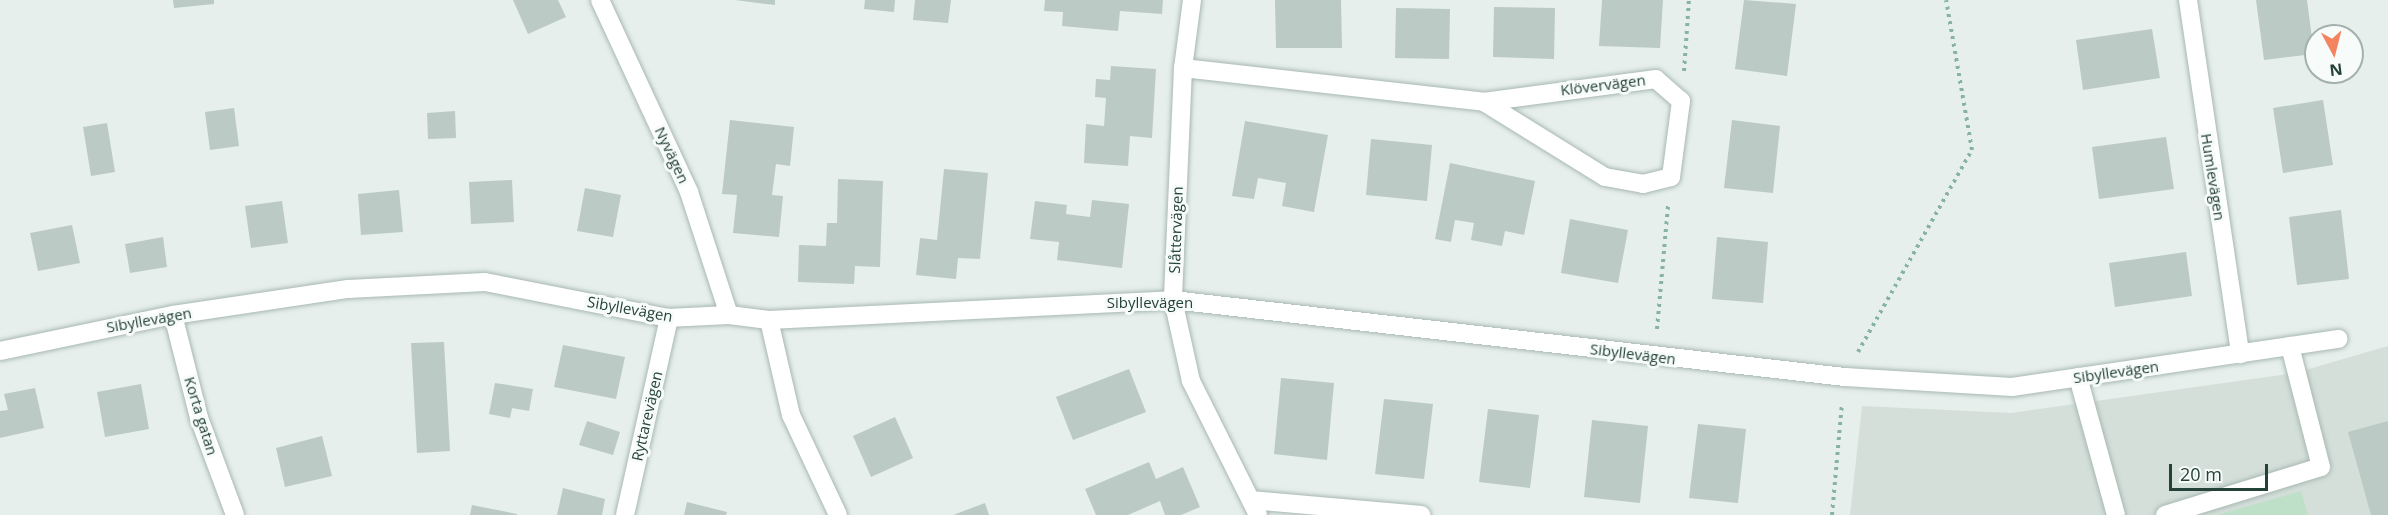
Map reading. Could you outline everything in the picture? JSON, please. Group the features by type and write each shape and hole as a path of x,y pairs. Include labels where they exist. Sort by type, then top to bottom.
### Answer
{"street":[{"name":"Nyvägen","path":"600,0 689,192 729,315"},
{"name":"Slåttervägen","path":"1192,0 1183,68 1173,300 1191,381 1255,507"},
{"name":"Humlevägen","path":"2188,0 2240,354"},
{"name":"Klövervägen","path":"1183,68 1484,102 1656,79 1681,101"},
{"path":"1671,177 1681,101"},
{"name":"Klövervägen","path":"1484,102 1605,177 1643,184 1671,177"},
{"name":"Sibyllevägen","path":"0,351 173,315 348,289 485,282 669,318 729,315 769,320 1173,300 1845,377 2012,387 2338,339"},
{"name":"Korta gatan","path":"173,315 199,418 235,515"},
{"name":"Ryttarevägen","path":"625,515 669,318"},
{"path":"769,320 791,415 838,515"},
{"path":"2165,515 2321,467 2289,346"},
{"path":"2078,377 2116,515"},
{"path":"1255,507 1421,515"}],"path":[{"path":"1681,101 1689,0"},
{"path":"1832,515 1845,377 1971,150 1946,0"},
{"path":"1654,356 1671,177"}],"shaded area":[{"path":"2388,346 2388,515 1850,515 1862,406 2011,413 2295,373"}],"green space":[{"path":"2301,491 2308,515 2217,515"}],"building":[{"path":"173,0 214,0 214,4 174,8"},
{"path":"513,0 558,0 566,17 528,34"},
{"path":"735,0 775,0 775,5"},
{"path":"865,0 895,0 894,12 864,9"},
{"path":"915,0 951,0 948,23 913,20"},
{"path":"1045,0 1163,0 1162,14 1120,11 1118,31 1062,26 1063,12 1044,11"},
{"path":"1275,0 1341,0 1342,48 1276,48"},
{"path":"1602,0 1663,0 1660,48 1599,46"},
{"path":"1744,0 1796,4 1787,76 1735,69"},
{"path":"2256,0 2307,0 2310,24 2304,24 2304,55 2264,60"},
{"path":"1494,7 1555,8 1554,59 1493,57"},
{"path":"1396,8 1450,9 1449,59 1395,58"},
{"path":"2152,29 2160,78 2083,90 2076,40"},
{"path":"1111,66 1156,69 1152,138 1130,136 1128,166 1084,163 1086,124 1104,126 1106,98 1095,97 1096,79 1110,80"},
{"path":"2323,100 2333,165 2283,173 2273,108"},
{"path":"234,108 239,146 210,150 205,112"},
{"path":"455,111 456,138 428,139 427,113"},
{"path":"730,120 794,127 790,166 776,164 772,195 783,196 779,237 733,233 737,195 722,194"},
{"path":"1732,120 1780,126 1773,193 1724,188"},
{"path":"1245,121 1328,135 1314,212 1282,206 1286,183 1258,178 1254,199 1232,196"},
{"path":"107,123 115,172 91,176 83,127"},
{"path":"2166,137 2174,189 2099,199 2092,147"},
{"path":"1371,139 1432,145 1427,201 1366,195"},
{"path":"1450,163 1535,181 1524,235 1505,231 1502,246 1471,240 1474,223 1455,220 1451,242 1435,239"},
{"path":"944,169 988,173 980,259 958,258 956,279 916,275 920,238 937,240"},
{"path":"838,179 883,181 880,267 855,266 854,284 798,282 799,245 826,246 827,223 837,223"},
{"path":"512,180 514,222 471,224 469,182"},
{"path":"585,188 621,195 613,237 577,231"},
{"path":"399,190 403,232 361,235 358,194"},
{"path":"1092,200 1129,204 1122,268 1057,260 1059,242 1030,239 1035,201 1067,205 1066,214 1090,217"},
{"path":"282,201 288,243 251,248 245,206"},
{"path":"2341,210 2349,279 2297,285 2289,217"},
{"path":"1570,219 1628,230 1618,283 1561,273"},
{"path":"72,225 80,263 38,271 30,233"},
{"path":"163,237 167,267 130,273 125,244"},
{"path":"1717,237 1768,242 1763,303 1712,299"},
{"path":"2186,252 2192,296 2115,307 2109,263"},
{"path":"444,342 450,451 417,453 411,343"},
{"path":"563,345 625,357 616,399 554,387"},
{"path":"1129,369 1146,412 1073,440 1056,397"},
{"path":"1281,378 1334,383 1327,460 1274,454"},
{"path":"495,383 533,389 529,411 512,408 510,418 489,414"},
{"path":"141,384 149,429 105,437 97,392"},
{"path":"35,388 44,428 0,438 0,411 8,410 4,394"},
{"path":"1384,399 1433,404 1424,479 1375,474"},
{"path":"1488,409 1539,415 1530,488 1479,482"},
{"path":"895,417 913,458 871,477 853,436"},
{"path":"1592,420 1648,426 1640,503 1584,497"},
{"path":"587,421 620,432 613,455 579,445"},
{"path":"2388,421 2388,515 2371,515 2348,432"},
{"path":"1698,424 1746,429 1738,503 1689,498"},
{"path":"322,436 332,476 285,487 276,448"},
{"path":"1149,462 1156,479 1183,467 1200,507 1181,515 1165,515 1160,501 1128,515 1096,515 1085,489"},
{"path":"563,488 605,499 602,515 557,515"},
{"path":"687,502 727,512 726,515 684,515"},
{"path":"985,503 989,515 953,515"},
{"path":"472,505 517,514 517,515 470,515"}]}
